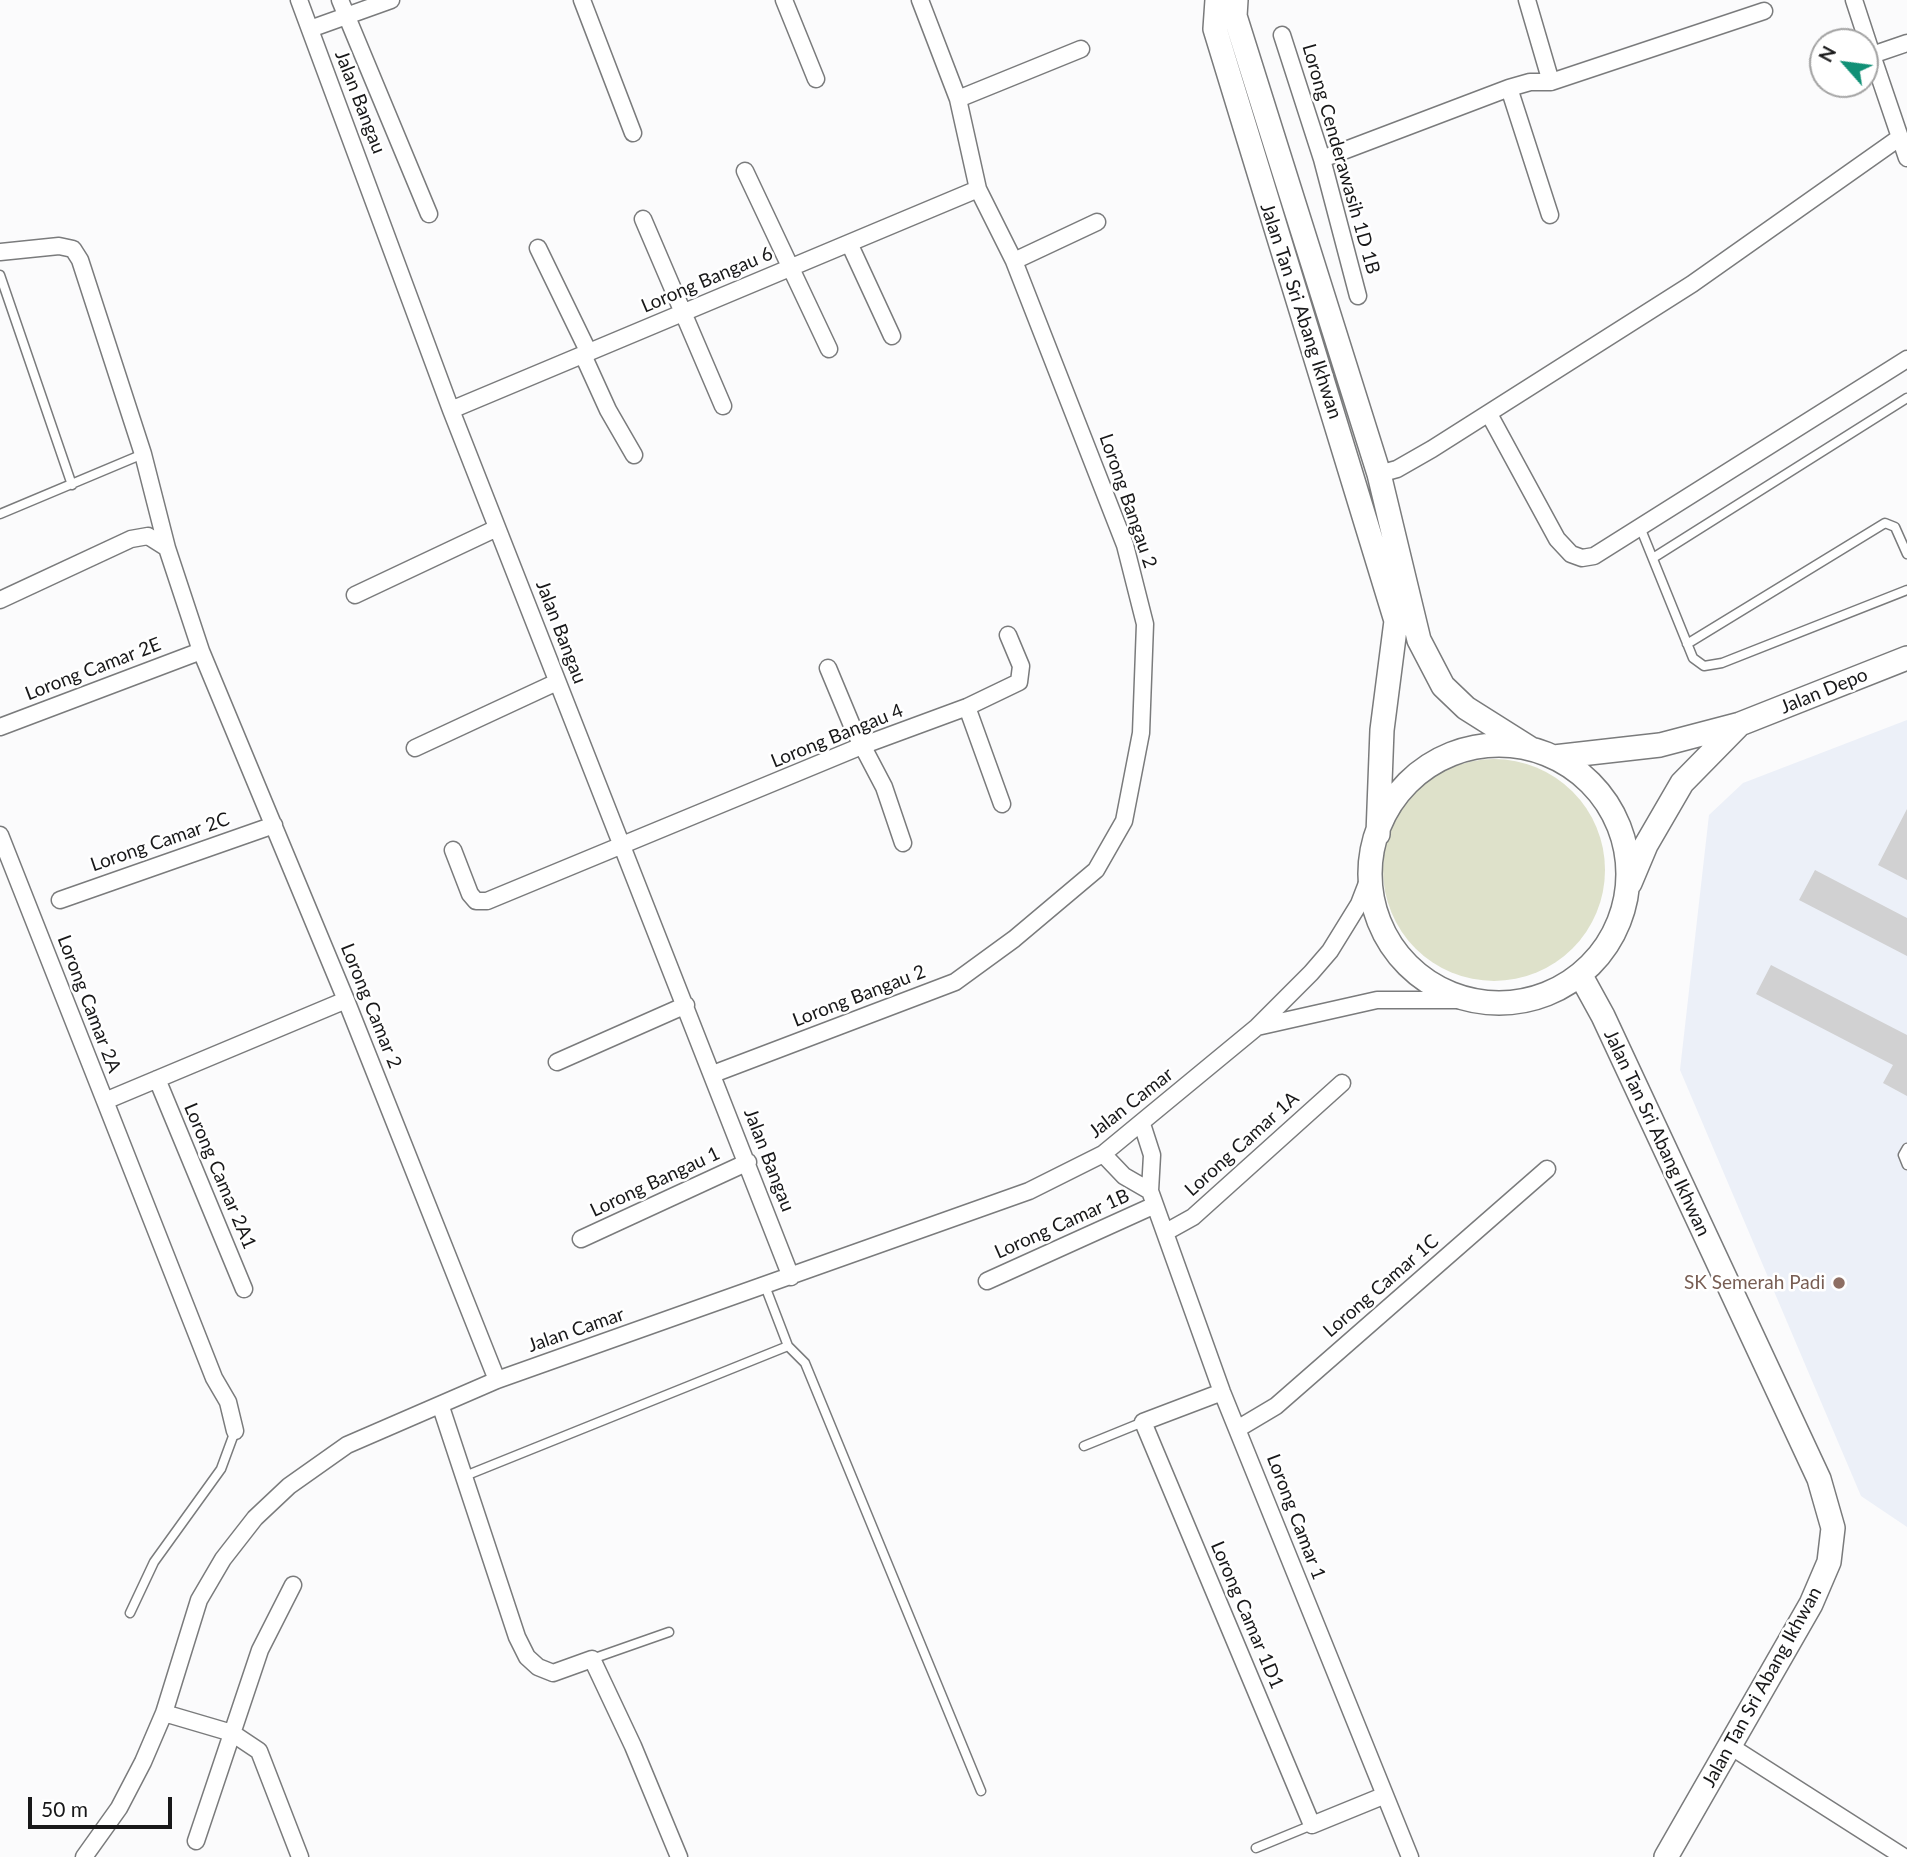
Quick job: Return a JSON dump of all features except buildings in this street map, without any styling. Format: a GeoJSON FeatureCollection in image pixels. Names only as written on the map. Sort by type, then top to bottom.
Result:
{"type":"FeatureCollection","features":[{"type":"Feature","properties":{"kind":"street","name":"Jalan Bangau"},"geometry":{"type":"LineString","coordinates":[[299,0],[451,410],[791,1277]]}},
{"type":"Feature","properties":{"kind":"street"},"geometry":{"type":"LineString","coordinates":[[340,0],[429,214]]}},
{"type":"Feature","properties":{"kind":"street"},"geometry":{"type":"LineString","coordinates":[[310,29],[347,18],[391,0]]}},
{"type":"Feature","properties":{"kind":"street"},"geometry":{"type":"LineString","coordinates":[[582,0],[633,133]]}},
{"type":"Feature","properties":{"kind":"street"},"geometry":{"type":"LineString","coordinates":[[784,0],[816,79]]}},
{"type":"Feature","properties":{"kind":"street","name":"Lorong Bangau 2"},"geometry":{"type":"LineString","coordinates":[[713,1074],[955,982],[1014,939],[1096,870],[1124,821],[1141,733],[1144,624],[1125,545],[1014,261],[978,189],[958,99],[920,0]]}},
{"type":"Feature","properties":{"kind":"street","name":"Jalan Tan Sri Abang Ikhwan"},"geometry":{"type":"LineString","coordinates":[[1217,0],[1215,29],[1405,619]]}},
{"type":"Feature","properties":{"kind":"street","name":"Jalan Tan Sri Abang Ikhwan"},"geometry":{"type":"LineString","coordinates":[[1236,0],[1235,16],[1378,474],[1405,619]]}},
{"type":"Feature","properties":{"kind":"street"},"geometry":{"type":"LineString","coordinates":[[1527,0],[1551,82]]}},
{"type":"Feature","properties":{"kind":"street"},"geometry":{"type":"LineString","coordinates":[[1854,0],[1863,28]]}},
{"type":"Feature","properties":{"kind":"street"},"geometry":{"type":"LineString","coordinates":[[1322,159],[1509,88],[1530,82],[1551,82],[1764,10]]}},
{"type":"Feature","properties":{"kind":"street","name":"Lorong Cenderawasih 1D 1B"},"geometry":{"type":"LineString","coordinates":[[1282,35],[1322,159],[1358,296]]}},
{"type":"Feature","properties":{"kind":"street"},"geometry":{"type":"LineString","coordinates":[[1879,53],[1907,43]]}},
{"type":"Feature","properties":{"kind":"street"},"geometry":{"type":"LineString","coordinates":[[958,99],[1081,49]]}},
{"type":"Feature","properties":{"kind":"street"},"geometry":{"type":"LineString","coordinates":[[1879,77],[1907,158]]}},
{"type":"Feature","properties":{"kind":"street"},"geometry":{"type":"LineString","coordinates":[[1509,88],[1550,215]]}},
{"type":"Feature","properties":{"kind":"street"},"geometry":{"type":"LineString","coordinates":[[1378,474],[1397,469],[1489,414],[1692,284],[1899,138]]}},
{"type":"Feature","properties":{"kind":"street"},"geometry":{"type":"LineString","coordinates":[[745,171],[829,349]]}},
{"type":"Feature","properties":{"kind":"street","name":"Lorong Bangau 6"},"geometry":{"type":"LineString","coordinates":[[451,410],[978,189]]}},
{"type":"Feature","properties":{"kind":"street"},"geometry":{"type":"LineString","coordinates":[[643,219],[723,406]]}},
{"type":"Feature","properties":{"kind":"street"},"geometry":{"type":"LineString","coordinates":[[1014,261],[1097,222]]}},
{"type":"Feature","properties":{"kind":"street"},"geometry":{"type":"LineString","coordinates":[[849,243],[892,336]]}},
{"type":"Feature","properties":{"kind":"street","name":"Lorong Camar 2"},"geometry":{"type":"LineString","coordinates":[[0,252],[60,246],[73,249],[80,260],[143,454],[167,548],[201,651],[346,1000],[497,1380]]}},
{"type":"Feature","properties":{"kind":"street"},"geometry":{"type":"LineString","coordinates":[[538,248],[608,410],[634,456]]}},
{"type":"Feature","properties":{"kind":"street"},"geometry":{"type":"LineString","coordinates":[[1489,414],[1557,539],[1571,554],[1582,558],[1594,556],[1907,359]]}},
{"type":"Feature","properties":{"kind":"street"},"geometry":{"type":"LineString","coordinates":[[355,595],[498,528]]}},
{"type":"Feature","properties":{"kind":"street"},"geometry":{"type":"LineString","coordinates":[[0,600],[131,539],[148,536],[167,548]]}},
{"type":"Feature","properties":{"kind":"street"},"geometry":{"type":"LineString","coordinates":[[1405,619],[1443,686],[1466,708],[1531,749],[1553,757],[1585,777],[1611,810],[1624,843],[1629,886]]}},
{"type":"Feature","properties":{"kind":"street"},"geometry":{"type":"LineString","coordinates":[[1405,619],[1382,730],[1378,834],[1371,873],[1376,913],[1388,939],[1404,961],[1434,986],[1471,1000],[1508,1003],[1530,999],[1581,976],[1611,938],[1646,845],[1682,783],[1740,724]]}},
{"type":"Feature","properties":{"kind":"street","name":"Lorong Bangau 4"},"geometry":{"type":"LineString","coordinates":[[453,850],[470,894],[476,901],[488,901],[864,745],[968,707],[1019,682],[1021,666],[1008,635]]}},
{"type":"Feature","properties":{"kind":"street","name":"Lorong Camar 2E"},"geometry":{"type":"LineString","coordinates":[[0,727],[201,651]]}},
{"type":"Feature","properties":{"kind":"street","name":"Jalan Depo"},"geometry":{"type":"LineString","coordinates":[[1553,757],[1596,755],[1660,745],[1740,724],[1907,658]]}},
{"type":"Feature","properties":{"kind":"street"},"geometry":{"type":"LineString","coordinates":[[828,668],[852,728],[864,745],[884,787],[903,843]]}},
{"type":"Feature","properties":{"kind":"street"},"geometry":{"type":"LineString","coordinates":[[415,748],[557,682]]}},
{"type":"Feature","properties":{"kind":"street"},"geometry":{"type":"LineString","coordinates":[[968,707],[1003,804]]}},
{"type":"Feature","properties":{"kind":"street"},"geometry":{"type":"LineString","coordinates":[[1378,834],[1395,799],[1429,766],[1469,749],[1489,746],[1531,749]]}},
{"type":"Feature","properties":{"kind":"street","name":"Lorong Camar 2C"},"geometry":{"type":"LineString","coordinates":[[60,900],[274,825]]}},
{"type":"Feature","properties":{"kind":"street","name":"Lorong Camar 2A"},"geometry":{"type":"LineString","coordinates":[[0,835],[105,1101],[346,1000]]}},
{"type":"Feature","properties":{"kind":"street","name":"Jalan Camar"},"geometry":{"type":"LineString","coordinates":[[84,1857],[119,1808],[164,1713],[199,1600],[223,1559],[255,1518],[289,1486],[347,1445],[497,1380],[1029,1191],[1102,1154],[1142,1124],[1257,1027],[1330,951],[1359,904],[1371,873]]}},
{"type":"Feature","properties":{"kind":"street","name":"Jalan Tan Sri Abang Ikhwan"},"geometry":{"type":"LineString","coordinates":[[1581,976],[1603,1016],[1819,1479],[1833,1528],[1829,1562],[1811,1604],[1666,1857]]}},
{"type":"Feature","properties":{"kind":"street","name":"Jalan Camar"},"geometry":{"type":"LineString","coordinates":[[1257,1027],[1377,1000],[1471,1000]]}},
{"type":"Feature","properties":{"kind":"street"},"geometry":{"type":"LineString","coordinates":[[557,1062],[686,1005]]}},
{"type":"Feature","properties":{"kind":"street","name":"Lorong Camar 2A1"},"geometry":{"type":"LineString","coordinates":[[157,1079],[244,1289]]}},
{"type":"Feature","properties":{"kind":"street","name":"Lorong Camar 1A"},"geometry":{"type":"LineString","coordinates":[[1167,1232],[1193,1217],[1342,1083]]}},
{"type":"Feature","properties":{"kind":"street"},"geometry":{"type":"LineString","coordinates":[[105,1101],[214,1378],[228,1402],[235,1431]]}},
{"type":"Feature","properties":{"kind":"street","name":"Lorong Camar 1"},"geometry":{"type":"LineString","coordinates":[[1142,1124],[1152,1155],[1152,1198],[1167,1232],[1222,1392],[1383,1796],[1410,1857]]}},
{"type":"Feature","properties":{"kind":"street"},"geometry":{"type":"LineString","coordinates":[[1102,1154],[1152,1198]]}},
{"type":"Feature","properties":{"kind":"street","name":"Lorong Bangau 1"},"geometry":{"type":"LineString","coordinates":[[581,1239],[748,1162]]}},
{"type":"Feature","properties":{"kind":"street","name":"Lorong Camar 1C"},"geometry":{"type":"LineString","coordinates":[[1239,1429],[1276,1406],[1546,1169]]}},
{"type":"Feature","properties":{"kind":"street","name":"Lorong Camar 1B"},"geometry":{"type":"LineString","coordinates":[[987,1281],[1152,1198]]}},
{"type":"Feature","properties":{"kind":"street"},"geometry":{"type":"LineString","coordinates":[[1143,1422],[1222,1392]]}},
{"type":"Feature","properties":{"kind":"street"},"geometry":{"type":"LineString","coordinates":[[441,1406],[517,1637],[527,1657],[538,1667],[553,1673],[592,1659],[633,1746],[679,1857]]}},
{"type":"Feature","properties":{"kind":"street","name":"Lorong Camar 1D1"},"geometry":{"type":"LineString","coordinates":[[1143,1422],[1312,1825]]}},
{"type":"Feature","properties":{"kind":"street"},"geometry":{"type":"LineString","coordinates":[[196,1841],[260,1650],[293,1585]]}},
{"type":"Feature","properties":{"kind":"street"},"geometry":{"type":"LineString","coordinates":[[164,1713],[232,1733],[259,1751],[300,1857]]}},
{"type":"Feature","properties":{"kind":"street"},"geometry":{"type":"LineString","coordinates":[[1730,1746],[1904,1857]]}},
{"type":"Feature","properties":{"kind":"street"},"geometry":{"type":"LineString","coordinates":[[1312,1825],[1383,1796]]}},
{"type":"Feature","properties":{"kind":"lane"},"geometry":{"type":"LineString","coordinates":[[0,275],[72,485]]}},
{"type":"Feature","properties":{"kind":"lane"},"geometry":{"type":"LineString","coordinates":[[1653,558],[1907,398]]}},
{"type":"Feature","properties":{"kind":"lane"},"geometry":{"type":"LineString","coordinates":[[0,514],[143,454]]}},
{"type":"Feature","properties":{"kind":"lane"},"geometry":{"type":"LineString","coordinates":[[1687,644],[1885,523],[1895,527],[1907,554]]}},
{"type":"Feature","properties":{"kind":"lane"},"geometry":{"type":"LineString","coordinates":[[1640,527],[1693,658],[1704,666],[1722,663],[1907,590]]}},
{"type":"Feature","properties":{"kind":"lane"},"geometry":{"type":"LineString","coordinates":[[1907,1148],[1903,1155],[1907,1165]]}},
{"type":"Feature","properties":{"kind":"lane"},"geometry":{"type":"LineString","coordinates":[[765,1286],[788,1346],[805,1363],[981,1791]]}},
{"type":"Feature","properties":{"kind":"lane"},"geometry":{"type":"LineString","coordinates":[[465,1476],[788,1346]]}},
{"type":"Feature","properties":{"kind":"lane"},"geometry":{"type":"LineString","coordinates":[[1084,1446],[1143,1422]]}},
{"type":"Feature","properties":{"kind":"lane"},"geometry":{"type":"LineString","coordinates":[[130,1613],[154,1562],[220,1469],[235,1431]]}},
{"type":"Feature","properties":{"kind":"lane"},"geometry":{"type":"LineString","coordinates":[[592,1659],[669,1632]]}},
{"type":"Feature","properties":{"kind":"lane"},"geometry":{"type":"LineString","coordinates":[[1256,1848],[1312,1825]]}},
{"type":"Feature","properties":{"kind":"shaded area","name":"SK Semerah Padi"},"geometry":{"type":"Polygon","coordinates":[[[1907,720],[1907,1527],[1861,1496],[1680,1070],[1709,815],[1743,783],[1907,720]]]}},
{"type":"Feature","properties":{"kind":"green space"},"geometry":{"type":"Polygon","coordinates":[[[1494,759],[1516,761],[1546,772],[1564,784],[1580,800],[1592,818],[1600,838],[1605,870],[1603,892],[1592,922],[1580,940],[1564,956],[1546,968],[1526,976],[1494,981],[1472,979],[1442,968],[1424,956],[1408,940],[1396,922],[1388,902],[1383,870],[1385,848],[1396,818],[1408,800],[1424,784],[1442,772],[1462,764],[1494,759]]]}},
{"type":"Feature","properties":{"kind":"place","name":"SK Semerah Padi"},"geometry":{"type":"Point","coordinates":[1839,1283]}}]}
